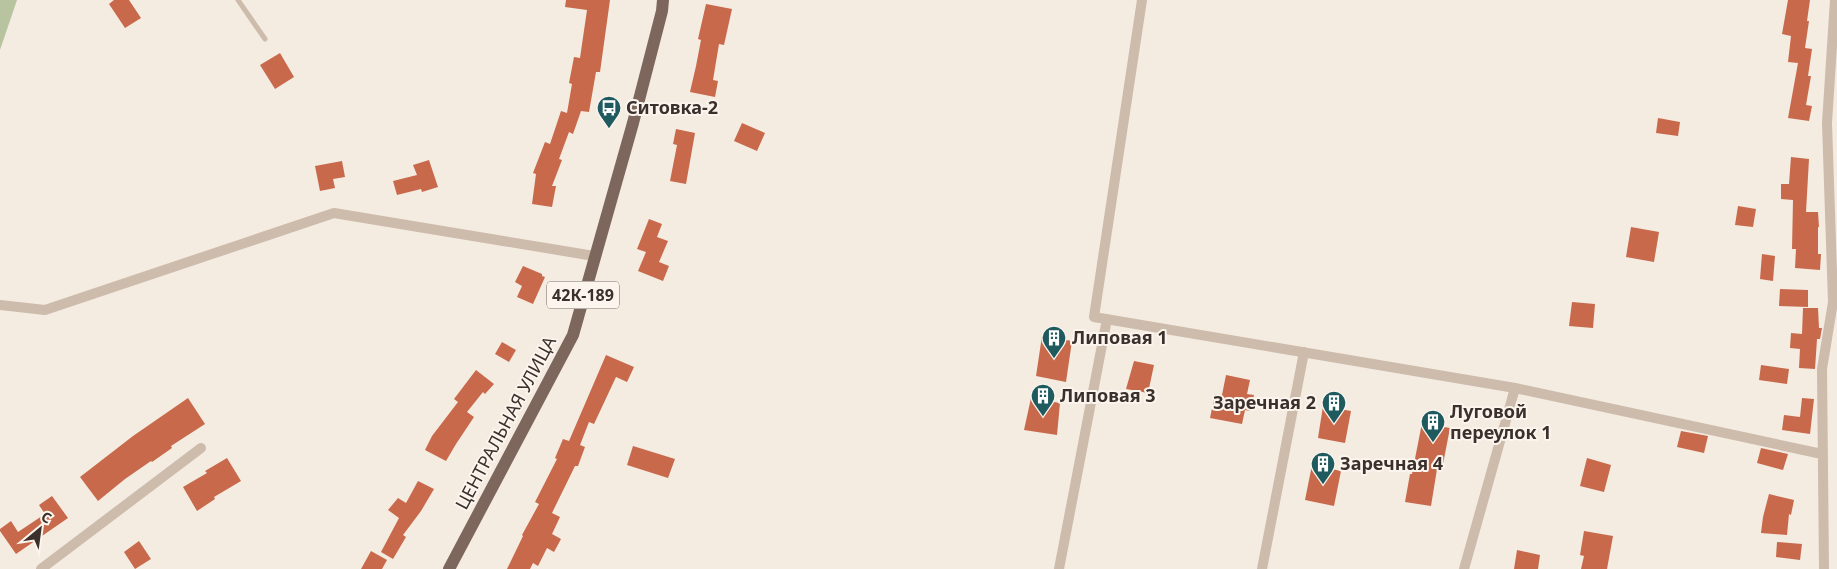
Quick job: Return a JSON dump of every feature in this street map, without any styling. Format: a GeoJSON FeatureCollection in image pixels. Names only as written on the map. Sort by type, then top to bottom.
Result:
{"type":"FeatureCollection","features":[{"type":"Feature","properties":{"kind":"main road","name":"ЦЕНТРАЛЬНАЯ УЛИЦА"},"geometry":{"type":"LineString","coordinates":[[449,569],[572,335],[633,123],[662,11],[663,0]]}},
{"type":"Feature","properties":{"kind":"street"},"geometry":{"type":"LineString","coordinates":[[1142,0],[1094,317],[1514,388],[1822,454]]}},
{"type":"Feature","properties":{"kind":"street"},"geometry":{"type":"LineString","coordinates":[[1824,569],[1822,370],[1833,302],[1827,123],[1836,0]]}},
{"type":"Feature","properties":{"kind":"street"},"geometry":{"type":"LineString","coordinates":[[0,306],[45,310],[334,213],[594,256]]}},
{"type":"Feature","properties":{"kind":"street"},"geometry":{"type":"LineString","coordinates":[[1059,569],[1107,319]]}},
{"type":"Feature","properties":{"kind":"street"},"geometry":{"type":"LineString","coordinates":[[1262,569],[1304,352]]}},
{"type":"Feature","properties":{"kind":"street"},"geometry":{"type":"LineString","coordinates":[[1464,569],[1514,388]]}},
{"type":"Feature","properties":{"kind":"street"},"geometry":{"type":"LineString","coordinates":[[41,569],[202,448]]}},
{"type":"Feature","properties":{"kind":"lane"},"geometry":{"type":"LineString","coordinates":[[238,0],[265,39]]}},
{"type":"Feature","properties":{"kind":"green space"},"geometry":{"type":"Polygon","coordinates":[[[0,0],[17,0],[0,50],[0,0]]]}},
{"type":"Feature","properties":{"kind":"building"},"geometry":{"type":"Polygon","coordinates":[[[114,0],[129,0],[141,18],[125,28],[109,4],[114,0]]]}},
{"type":"Feature","properties":{"kind":"building"},"geometry":{"type":"Polygon","coordinates":[[[566,0],[610,0],[600,72],[596,72],[589,112],[581,111],[573,134],[569,132],[559,159],[562,160],[552,186],[556,186],[552,207],[532,204],[536,174],[533,173],[545,142],[550,144],[561,111],[567,113],[572,84],[569,83],[574,57],[580,58],[587,10],[565,7],[566,0]]]}},
{"type":"Feature","properties":{"kind":"building"},"geometry":{"type":"Polygon","coordinates":[[[1788,0],[1810,0],[1805,48],[1812,49],[1808,76],[1811,76],[1806,105],[1812,106],[1809,121],[1788,118],[1798,63],[1788,62],[1791,36],[1782,34],[1788,0]]]}},
{"type":"Feature","properties":{"kind":"building"},"geometry":{"type":"Polygon","coordinates":[[[706,4],[732,9],[724,45],[719,44],[713,80],[718,81],[715,97],[690,92],[701,40],[698,39],[706,4]]]}},
{"type":"Feature","properties":{"kind":"building"},"geometry":{"type":"Polygon","coordinates":[[[280,53],[294,77],[275,89],[260,65],[280,53]]]}},
{"type":"Feature","properties":{"kind":"building"},"geometry":{"type":"Polygon","coordinates":[[[1658,118],[1680,122],[1678,136],[1656,133],[1658,118]]]}},
{"type":"Feature","properties":{"kind":"building"},"geometry":{"type":"Polygon","coordinates":[[[742,123],[765,133],[757,151],[734,141],[742,123]]]}},
{"type":"Feature","properties":{"kind":"building"},"geometry":{"type":"Polygon","coordinates":[[[676,129],[695,133],[686,184],[670,181],[677,145],[673,144],[676,129]]]}},
{"type":"Feature","properties":{"kind":"building"},"geometry":{"type":"Polygon","coordinates":[[[1791,157],[1809,159],[1806,212],[1818,212],[1818,254],[1821,254],[1820,270],[1795,268],[1796,249],[1792,249],[1793,200],[1781,199],[1781,184],[1789,184],[1791,157]]]}},
{"type":"Feature","properties":{"kind":"building"},"geometry":{"type":"Polygon","coordinates":[[[429,160],[438,187],[422,192],[421,189],[397,195],[393,181],[417,175],[413,165],[429,160]]]}},
{"type":"Feature","properties":{"kind":"building"},"geometry":{"type":"Polygon","coordinates":[[[342,161],[345,177],[333,179],[335,188],[320,191],[315,166],[342,161]]]}},
{"type":"Feature","properties":{"kind":"building"},"geometry":{"type":"Polygon","coordinates":[[[1738,206],[1756,209],[1753,227],[1735,225],[1738,206]]]}},
{"type":"Feature","properties":{"kind":"building"},"geometry":{"type":"Polygon","coordinates":[[[649,219],[662,224],[657,237],[668,241],[659,262],[669,266],[663,281],[638,271],[646,252],[637,249],[649,219]]]}},
{"type":"Feature","properties":{"kind":"building"},"geometry":{"type":"Polygon","coordinates":[[[1631,227],[1659,232],[1654,262],[1626,257],[1631,227]]]}},
{"type":"Feature","properties":{"kind":"building"},"geometry":{"type":"Polygon","coordinates":[[[1762,254],[1775,256],[1773,281],[1760,279],[1762,254]]]}},
{"type":"Feature","properties":{"kind":"building"},"geometry":{"type":"Polygon","coordinates":[[[523,266],[545,277],[533,304],[517,297],[522,286],[515,282],[523,266]]]}},
{"type":"Feature","properties":{"kind":"building"},"geometry":{"type":"Polygon","coordinates":[[[1780,289],[1808,290],[1808,307],[1779,306],[1780,289]]]}},
{"type":"Feature","properties":{"kind":"building"},"geometry":{"type":"Polygon","coordinates":[[[1572,302],[1595,304],[1593,328],[1569,326],[1572,302]]]}},
{"type":"Feature","properties":{"kind":"building"},"geometry":{"type":"Polygon","coordinates":[[[1803,308],[1818,308],[1819,328],[1822,328],[1820,339],[1817,339],[1815,369],[1799,368],[1800,349],[1790,348],[1791,333],[1802,334],[1803,308]]]}},
{"type":"Feature","properties":{"kind":"building","name":"Липовая 1"},"geometry":{"type":"Polygon","coordinates":[[[1042,336],[1072,341],[1066,382],[1036,376],[1042,336]]]}},
{"type":"Feature","properties":{"kind":"building"},"geometry":{"type":"Polygon","coordinates":[[[502,342],[516,350],[509,362],[495,354],[502,342]]]}},
{"type":"Feature","properties":{"kind":"building"},"geometry":{"type":"Polygon","coordinates":[[[606,355],[634,367],[627,382],[616,377],[594,424],[589,422],[580,445],[585,447],[578,466],[575,466],[552,513],[560,517],[552,534],[561,539],[554,552],[547,548],[538,566],[533,563],[530,569],[507,569],[522,535],[539,504],[535,502],[557,459],[555,458],[563,439],[569,441],[606,355]]]}},
{"type":"Feature","properties":{"kind":"building"},"geometry":{"type":"Polygon","coordinates":[[[1134,361],[1154,365],[1148,393],[1126,389],[1134,361]]]}},
{"type":"Feature","properties":{"kind":"building"},"geometry":{"type":"Polygon","coordinates":[[[1761,365],[1789,369],[1787,384],[1759,380],[1761,365]]]}},
{"type":"Feature","properties":{"kind":"building"},"geometry":{"type":"Polygon","coordinates":[[[476,370],[494,384],[485,394],[483,392],[467,412],[474,417],[446,461],[425,450],[432,436],[458,402],[454,399],[476,370]]]}},
{"type":"Feature","properties":{"kind":"building"},"geometry":{"type":"Polygon","coordinates":[[[1226,375],[1250,380],[1247,394],[1254,395],[1250,411],[1245,410],[1242,424],[1210,418],[1215,394],[1222,395],[1226,375]]]}},
{"type":"Feature","properties":{"kind":"building"},"geometry":{"type":"Polygon","coordinates":[[[188,398],[205,424],[125,479],[98,501],[80,477],[133,436],[188,398]]]}},
{"type":"Feature","properties":{"kind":"building","name":"Липовая 3"},"geometry":{"type":"Polygon","coordinates":[[[1031,398],[1060,403],[1057,435],[1024,430],[1031,398]]]}},
{"type":"Feature","properties":{"kind":"building"},"geometry":{"type":"Polygon","coordinates":[[[1802,398],[1814,399],[1810,434],[1782,430],[1784,415],[1800,417],[1802,398]]]}},
{"type":"Feature","properties":{"kind":"building","name":"Заречная 2"},"geometry":{"type":"Polygon","coordinates":[[[1323,406],[1351,411],[1345,443],[1318,438],[1323,406]]]}},
{"type":"Feature","properties":{"kind":"building"},"geometry":{"type":"Polygon","coordinates":[[[1422,423],[1450,428],[1443,464],[1438,463],[1431,506],[1405,502],[1422,423]]]}},
{"type":"Feature","properties":{"kind":"building"},"geometry":{"type":"Polygon","coordinates":[[[1681,431],[1708,436],[1704,453],[1677,447],[1681,431]]]}},
{"type":"Feature","properties":{"kind":"building"},"geometry":{"type":"Polygon","coordinates":[[[633,446],[675,459],[668,478],[627,465],[633,446]]]}},
{"type":"Feature","properties":{"kind":"building"},"geometry":{"type":"Polygon","coordinates":[[[1761,448],[1788,454],[1783,470],[1757,463],[1761,448]]]}},
{"type":"Feature","properties":{"kind":"building"},"geometry":{"type":"Polygon","coordinates":[[[227,458],[241,481],[214,497],[215,499],[197,511],[183,487],[207,473],[205,471],[227,458]]]}},
{"type":"Feature","properties":{"kind":"building"},"geometry":{"type":"Polygon","coordinates":[[[1587,458],[1611,465],[1604,492],[1580,486],[1587,458]]]}},
{"type":"Feature","properties":{"kind":"building","name":"Заречная 4"},"geometry":{"type":"Polygon","coordinates":[[[1312,465],[1341,471],[1334,506],[1305,500],[1312,465]]]}},
{"type":"Feature","properties":{"kind":"building"},"geometry":{"type":"Polygon","coordinates":[[[418,481],[434,489],[421,511],[403,535],[406,537],[393,559],[381,552],[399,518],[388,510],[398,498],[406,503],[418,481]]]}},
{"type":"Feature","properties":{"kind":"building"},"geometry":{"type":"Polygon","coordinates":[[[1769,494],[1794,500],[1791,515],[1789,514],[1787,535],[1761,533],[1769,494]]]}},
{"type":"Feature","properties":{"kind":"building"},"geometry":{"type":"Polygon","coordinates":[[[52,496],[68,518],[16,554],[0,529],[11,521],[18,532],[45,514],[39,505],[52,496]]]}},
{"type":"Feature","properties":{"kind":"building"},"geometry":{"type":"Polygon","coordinates":[[[1584,531],[1613,536],[1607,569],[1581,569],[1584,556],[1580,555],[1584,531]]]}},
{"type":"Feature","properties":{"kind":"building"},"geometry":{"type":"Polygon","coordinates":[[[139,541],[151,559],[135,569],[124,552],[139,541]]]}},
{"type":"Feature","properties":{"kind":"building"},"geometry":{"type":"Polygon","coordinates":[[[1777,542],[1802,544],[1800,560],[1776,557],[1777,542]]]}},
{"type":"Feature","properties":{"kind":"building"},"geometry":{"type":"Polygon","coordinates":[[[1517,550],[1540,555],[1538,569],[1514,569],[1517,550]]]}},
{"type":"Feature","properties":{"kind":"building"},"geometry":{"type":"Polygon","coordinates":[[[371,551],[387,560],[382,569],[361,569],[371,551]]]}},
{"type":"Feature","properties":{"kind":"place","name":"Ситовка-2"},"geometry":{"type":"Point","coordinates":[609,129]}},
{"type":"Feature","properties":{"kind":"place","name":"Липовая 1"},"geometry":{"type":"Point","coordinates":[1054,359]}},
{"type":"Feature","properties":{"kind":"place","name":"Липовая 3"},"geometry":{"type":"Point","coordinates":[1043,417]}},
{"type":"Feature","properties":{"kind":"place","name":"Заречная 2"},"geometry":{"type":"Point","coordinates":[1334,424]}},
{"type":"Feature","properties":{"kind":"place","name":"Луговой переулок 1"},"geometry":{"type":"Point","coordinates":[1433,443]}},
{"type":"Feature","properties":{"kind":"place","name":"Заречная 4"},"geometry":{"type":"Point","coordinates":[1323,485]}}]}
